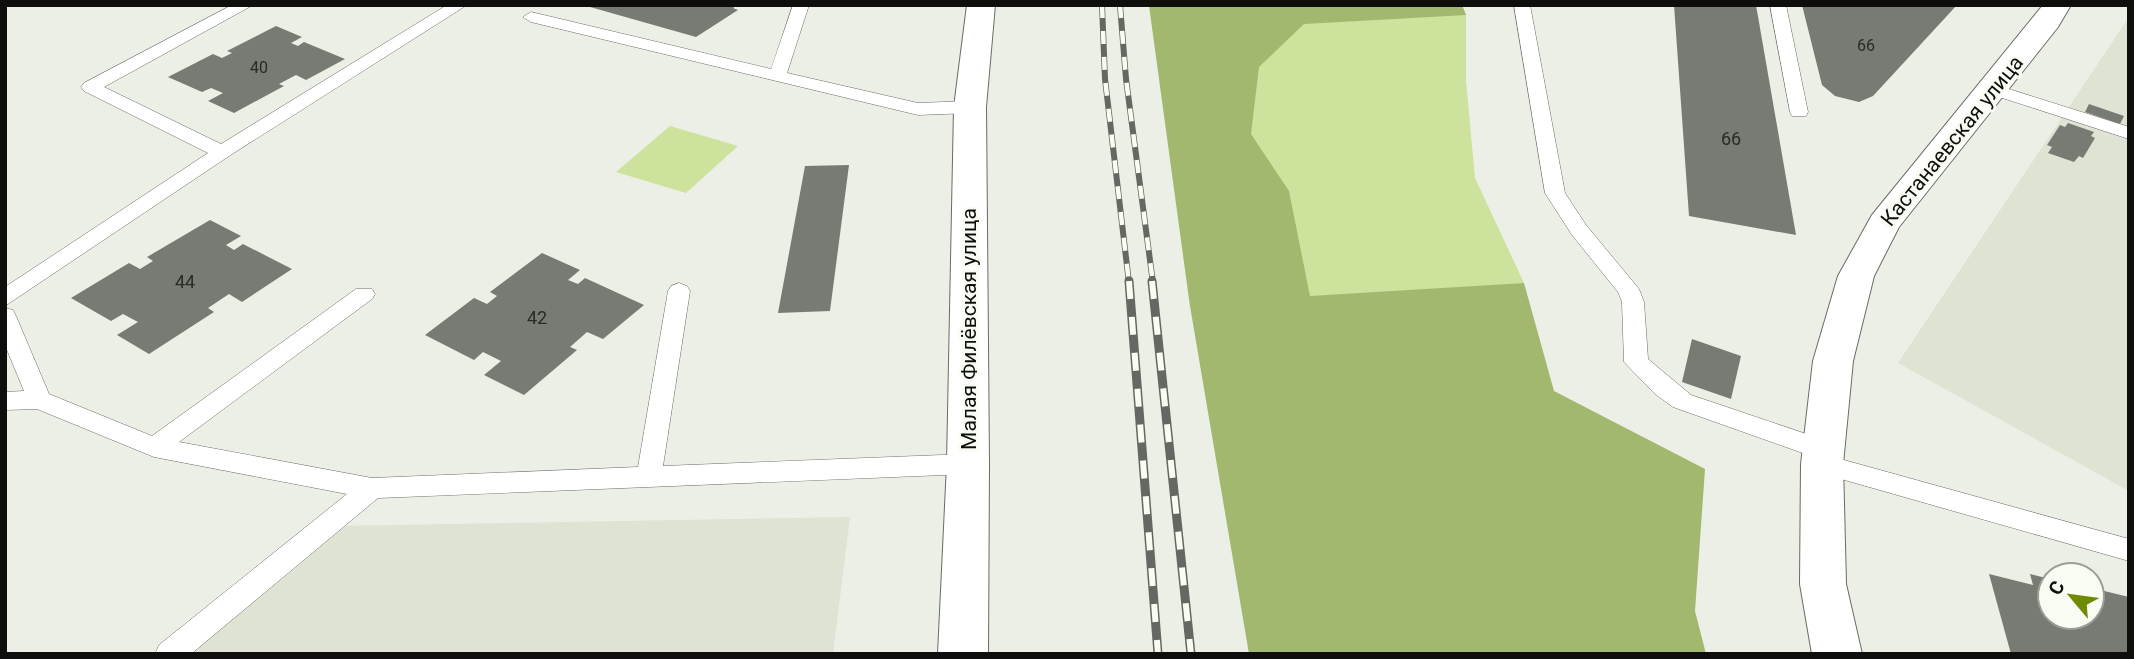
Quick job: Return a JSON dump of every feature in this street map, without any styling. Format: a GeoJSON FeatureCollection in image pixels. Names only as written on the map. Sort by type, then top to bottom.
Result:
{"type":"FeatureCollection","features":[{"type":"Feature","properties":{"kind":"street","name":"Малая Филёвская улица"},"geometry":{"type":"LineString","coordinates":[[963,654],[968,464],[970,107],[981,5]]}},
{"type":"Feature","properties":{"kind":"street","name":"Кастанаевская улица"},"geometry":{"type":"LineString","coordinates":[[1838,654],[1823,584],[1823,457],[1833,361],[1856,276],[1884,223],[2048,21],[2057,5]]}},
{"type":"Feature","properties":{"kind":"lane"},"geometry":{"type":"LineString","coordinates":[[222,152],[90,87],[245,5]]}},
{"type":"Feature","properties":{"kind":"lane"},"geometry":{"type":"LineString","coordinates":[[5,298],[222,152],[458,5]]}},
{"type":"Feature","properties":{"kind":"lane"},"geometry":{"type":"LineString","coordinates":[[778,74],[801,5]]}},
{"type":"Feature","properties":{"kind":"lane"},"geometry":{"type":"LineString","coordinates":[[1522,5],[1524,31],[1555,193],[1579,230],[1628,289],[1633,302],[1636,362],[1662,388],[1682,401],[1823,457],[2129,550]]}},
{"type":"Feature","properties":{"kind":"lane"},"geometry":{"type":"LineString","coordinates":[[1778,5],[1799,112]]}},
{"type":"Feature","properties":{"kind":"lane"},"geometry":{"type":"LineString","coordinates":[[531,17],[918,109],[970,107]]}},
{"type":"Feature","properties":{"kind":"lane"},"geometry":{"type":"LineString","coordinates":[[1993,89],[2129,133]]}},
{"type":"Feature","properties":{"kind":"lane"},"geometry":{"type":"LineString","coordinates":[[649,477],[679,290]]}},
{"type":"Feature","properties":{"kind":"lane"},"geometry":{"type":"LineString","coordinates":[[154,447],[364,294]]}},
{"type":"Feature","properties":{"kind":"lane"},"geometry":{"type":"LineString","coordinates":[[5,316],[39,400]]}},
{"type":"Feature","properties":{"kind":"lane"},"geometry":{"type":"LineString","coordinates":[[5,401],[39,400],[154,447],[372,488],[968,464]]}},
{"type":"Feature","properties":{"kind":"lane"},"geometry":{"type":"LineString","coordinates":[[169,654],[372,488]]}},
{"type":"Feature","properties":{"kind":"shaded area"},"geometry":{"type":"Polygon","coordinates":[[[2129,17],[2129,491],[1898,363],[2129,17]]]}},
{"type":"Feature","properties":{"kind":"shaded area"},"geometry":{"type":"Polygon","coordinates":[[[850,517],[833,654],[183,654],[337,526],[850,517]]]}},
{"type":"Feature","properties":{"kind":"green space"},"geometry":{"type":"Polygon","coordinates":[[[1149,5],[1462,5],[1466,15],[1466,81],[1475,178],[1524,283],[1190,306],[1149,5]]]}},
{"type":"Feature","properties":{"kind":"green space"},"geometry":{"type":"Polygon","coordinates":[[[1149,5],[1462,5],[1466,15],[1304,24],[1259,67],[1251,134],[1289,191],[1310,296],[1524,283],[1554,391],[1705,469],[1695,611],[1706,654],[1249,654],[1190,306],[1149,5]]]}},
{"type":"Feature","properties":{"kind":"green space"},"geometry":{"type":"Polygon","coordinates":[[[670,126],[738,146],[686,193],[616,172],[670,126]]]}},
{"type":"Feature","properties":{"kind":"building"},"geometry":{"type":"Polygon","coordinates":[[[583,5],[737,5],[733,8],[738,10],[696,37],[583,5]]]}},
{"type":"Feature","properties":{"kind":"building"},"geometry":{"type":"Polygon","coordinates":[[[1674,5],[1756,5],[1796,235],[1689,216],[1674,5]]]}},
{"type":"Feature","properties":{"kind":"building"},"geometry":{"type":"Polygon","coordinates":[[[1802,5],[1957,5],[1873,96],[1859,102],[1835,96],[1822,85],[1802,5]]]}},
{"type":"Feature","properties":{"kind":"building"},"geometry":{"type":"Polygon","coordinates":[[[276,26],[302,37],[291,43],[298,46],[304,42],[345,59],[306,80],[296,75],[279,84],[284,86],[234,113],[208,101],[223,93],[211,88],[202,92],[168,77],[213,54],[222,58],[232,53],[227,51],[276,26]]]}},
{"type":"Feature","properties":{"kind":"building"},"geometry":{"type":"Polygon","coordinates":[[[2089,104],[2124,116],[2120,124],[2085,112],[2089,104]]]}},
{"type":"Feature","properties":{"kind":"building"},"geometry":{"type":"Polygon","coordinates":[[[2068,123],[2094,132],[2091,136],[2095,138],[2083,158],[2079,156],[2074,162],[2048,153],[2052,147],[2047,145],[2060,125],[2065,127],[2068,123]]]}},
{"type":"Feature","properties":{"kind":"building"},"geometry":{"type":"Polygon","coordinates":[[[849,165],[830,311],[778,313],[805,166],[849,165]]]}},
{"type":"Feature","properties":{"kind":"building"},"geometry":{"type":"Polygon","coordinates":[[[210,220],[241,236],[226,245],[234,250],[243,244],[292,269],[242,302],[229,294],[208,308],[214,312],[149,354],[117,335],[138,322],[123,314],[111,321],[71,298],[129,263],[140,269],[153,261],[147,257],[210,220]]]}},
{"type":"Feature","properties":{"kind":"building"},"geometry":{"type":"Polygon","coordinates":[[[542,253],[580,270],[568,280],[578,284],[585,278],[644,305],[603,339],[587,332],[570,347],[577,350],[524,395],[484,375],[501,361],[483,352],[474,360],[425,335],[474,298],[487,304],[497,296],[490,292],[542,253]]]}},
{"type":"Feature","properties":{"kind":"building"},"geometry":{"type":"Polygon","coordinates":[[[1692,339],[1741,356],[1731,399],[1682,382],[1692,339]]]}},
{"type":"Feature","properties":{"kind":"building"},"geometry":{"type":"Polygon","coordinates":[[[1989,574],[2033,585],[2030,574],[2036,576],[2036,631],[2106,631],[2106,591],[2129,597],[2129,654],[2011,654],[1989,574]]]}},
{"type":"Feature","properties":{"kind":"railway"},"geometry":{"type":"LineString","coordinates":[[1102,5],[1105,79],[1129,283]]}},
{"type":"Feature","properties":{"kind":"railway"},"geometry":{"type":"LineString","coordinates":[[1120,5],[1126,79],[1153,283]]}},
{"type":"Feature","properties":{"kind":"railway"},"geometry":{"type":"LineString","coordinates":[[1129,281],[1158,654]]}},
{"type":"Feature","properties":{"kind":"railway"},"geometry":{"type":"LineString","coordinates":[[1152,281],[1191,654]]}}]}
